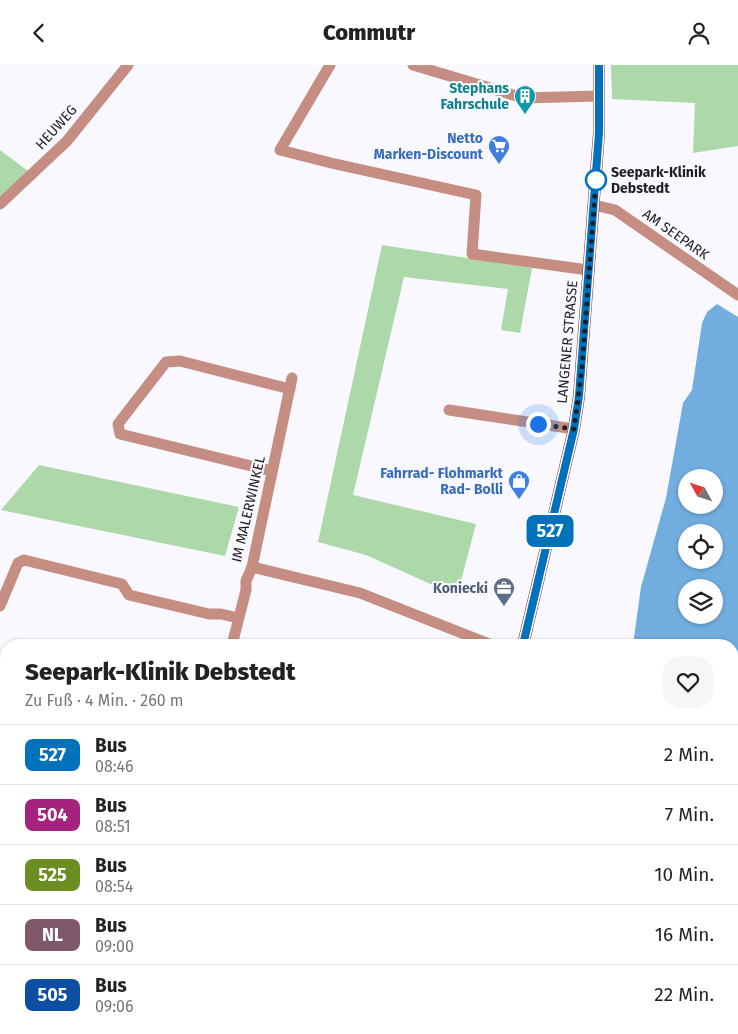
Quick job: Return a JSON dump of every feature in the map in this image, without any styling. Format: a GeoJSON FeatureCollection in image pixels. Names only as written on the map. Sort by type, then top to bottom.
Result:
{"type":"FeatureCollection","features":[{"type":"Feature","properties":{"kind":"main road","name":"LANGENER STRASSE"},"geometry":{"type":"LineString","coordinates":[[524,639],[574,429],[582,368],[599,133],[599,65]]}},
{"type":"Feature","properties":{"kind":"street","name":"HEUWEG"},"geometry":{"type":"LineString","coordinates":[[0,204],[67,141],[128,65]]}},
{"type":"Feature","properties":{"kind":"street"},"geometry":{"type":"LineString","coordinates":[[330,65],[280,151],[476,195],[472,254],[588,270]]}},
{"type":"Feature","properties":{"kind":"street"},"geometry":{"type":"LineString","coordinates":[[413,65],[523,98],[599,96]]}},
{"type":"Feature","properties":{"kind":"street","name":"AM SEEPARK"},"geometry":{"type":"LineString","coordinates":[[594,205],[615,210],[738,295]]}},
{"type":"Feature","properties":{"kind":"street","name":"IM MALERWINKEL"},"geometry":{"type":"LineString","coordinates":[[233,639],[246,590],[246,581],[252,567],[291,384],[180,361],[166,362],[118,424],[120,434],[272,471]]}},
{"type":"Feature","properties":{"kind":"street"},"geometry":{"type":"LineString","coordinates":[[449,410],[574,429]]}},
{"type":"Feature","properties":{"kind":"street"},"geometry":{"type":"LineString","coordinates":[[0,606],[18,563],[24,560],[122,584],[129,595],[209,614],[222,614],[238,618]]}},
{"type":"Feature","properties":{"kind":"street"},"geometry":{"type":"LineString","coordinates":[[252,567],[360,593],[477,639]]}},
{"type":"Feature","properties":{"kind":"green space"},"geometry":{"type":"Polygon","coordinates":[[[611,65],[738,65],[738,146],[693,153],[695,103],[612,99],[611,65]]]}},
{"type":"Feature","properties":{"kind":"green space"},"geometry":{"type":"Polygon","coordinates":[[[0,150],[28,171],[0,198],[0,150]]]}},
{"type":"Feature","properties":{"kind":"green space"},"geometry":{"type":"Polygon","coordinates":[[[382,245],[532,268],[520,333],[501,330],[508,289],[404,277],[353,495],[476,524],[457,596],[366,555],[318,542],[382,245]]]}},
{"type":"Feature","properties":{"kind":"green space"},"geometry":{"type":"Polygon","coordinates":[[[39,465],[239,507],[225,556],[1,510],[39,465]]]}},
{"type":"Feature","properties":{"kind":"water"},"geometry":{"type":"Polygon","coordinates":[[[717,304],[738,317],[738,639],[634,639],[641,587],[666,498],[683,403],[692,390],[702,323],[707,312],[717,304]]]}},
{"type":"Feature","properties":{"kind":"bus line","name":"527"},"geometry":{"type":"LineString","coordinates":[[524,639],[574,429],[579,396],[599,133],[599,65]]}},
{"type":"Feature","properties":{"kind":"place","name":"Stephans Fahrschule"},"geometry":{"type":"Point","coordinates":[525,115]}},
{"type":"Feature","properties":{"kind":"place","name":"Netto Marken-Discount"},"geometry":{"type":"Point","coordinates":[499,165]}},
{"type":"Feature","properties":{"kind":"place","name":"Seepark-Klinik Debstedt"},"geometry":{"type":"Point","coordinates":[596,180]}},
{"type":"Feature","properties":{"kind":"place","name":"Fahrrad- Flohmarkt Rad- Bolli"},"geometry":{"type":"Point","coordinates":[519,500]}},
{"type":"Feature","properties":{"kind":"place","name":"Koniecki"},"geometry":{"type":"Point","coordinates":[504,607]}},
{"type":"Feature","properties":{"kind":"route"},"geometry":{"type":"LineString","coordinates":[[538,424],[574,429],[582,368],[596,180]]}}]}
